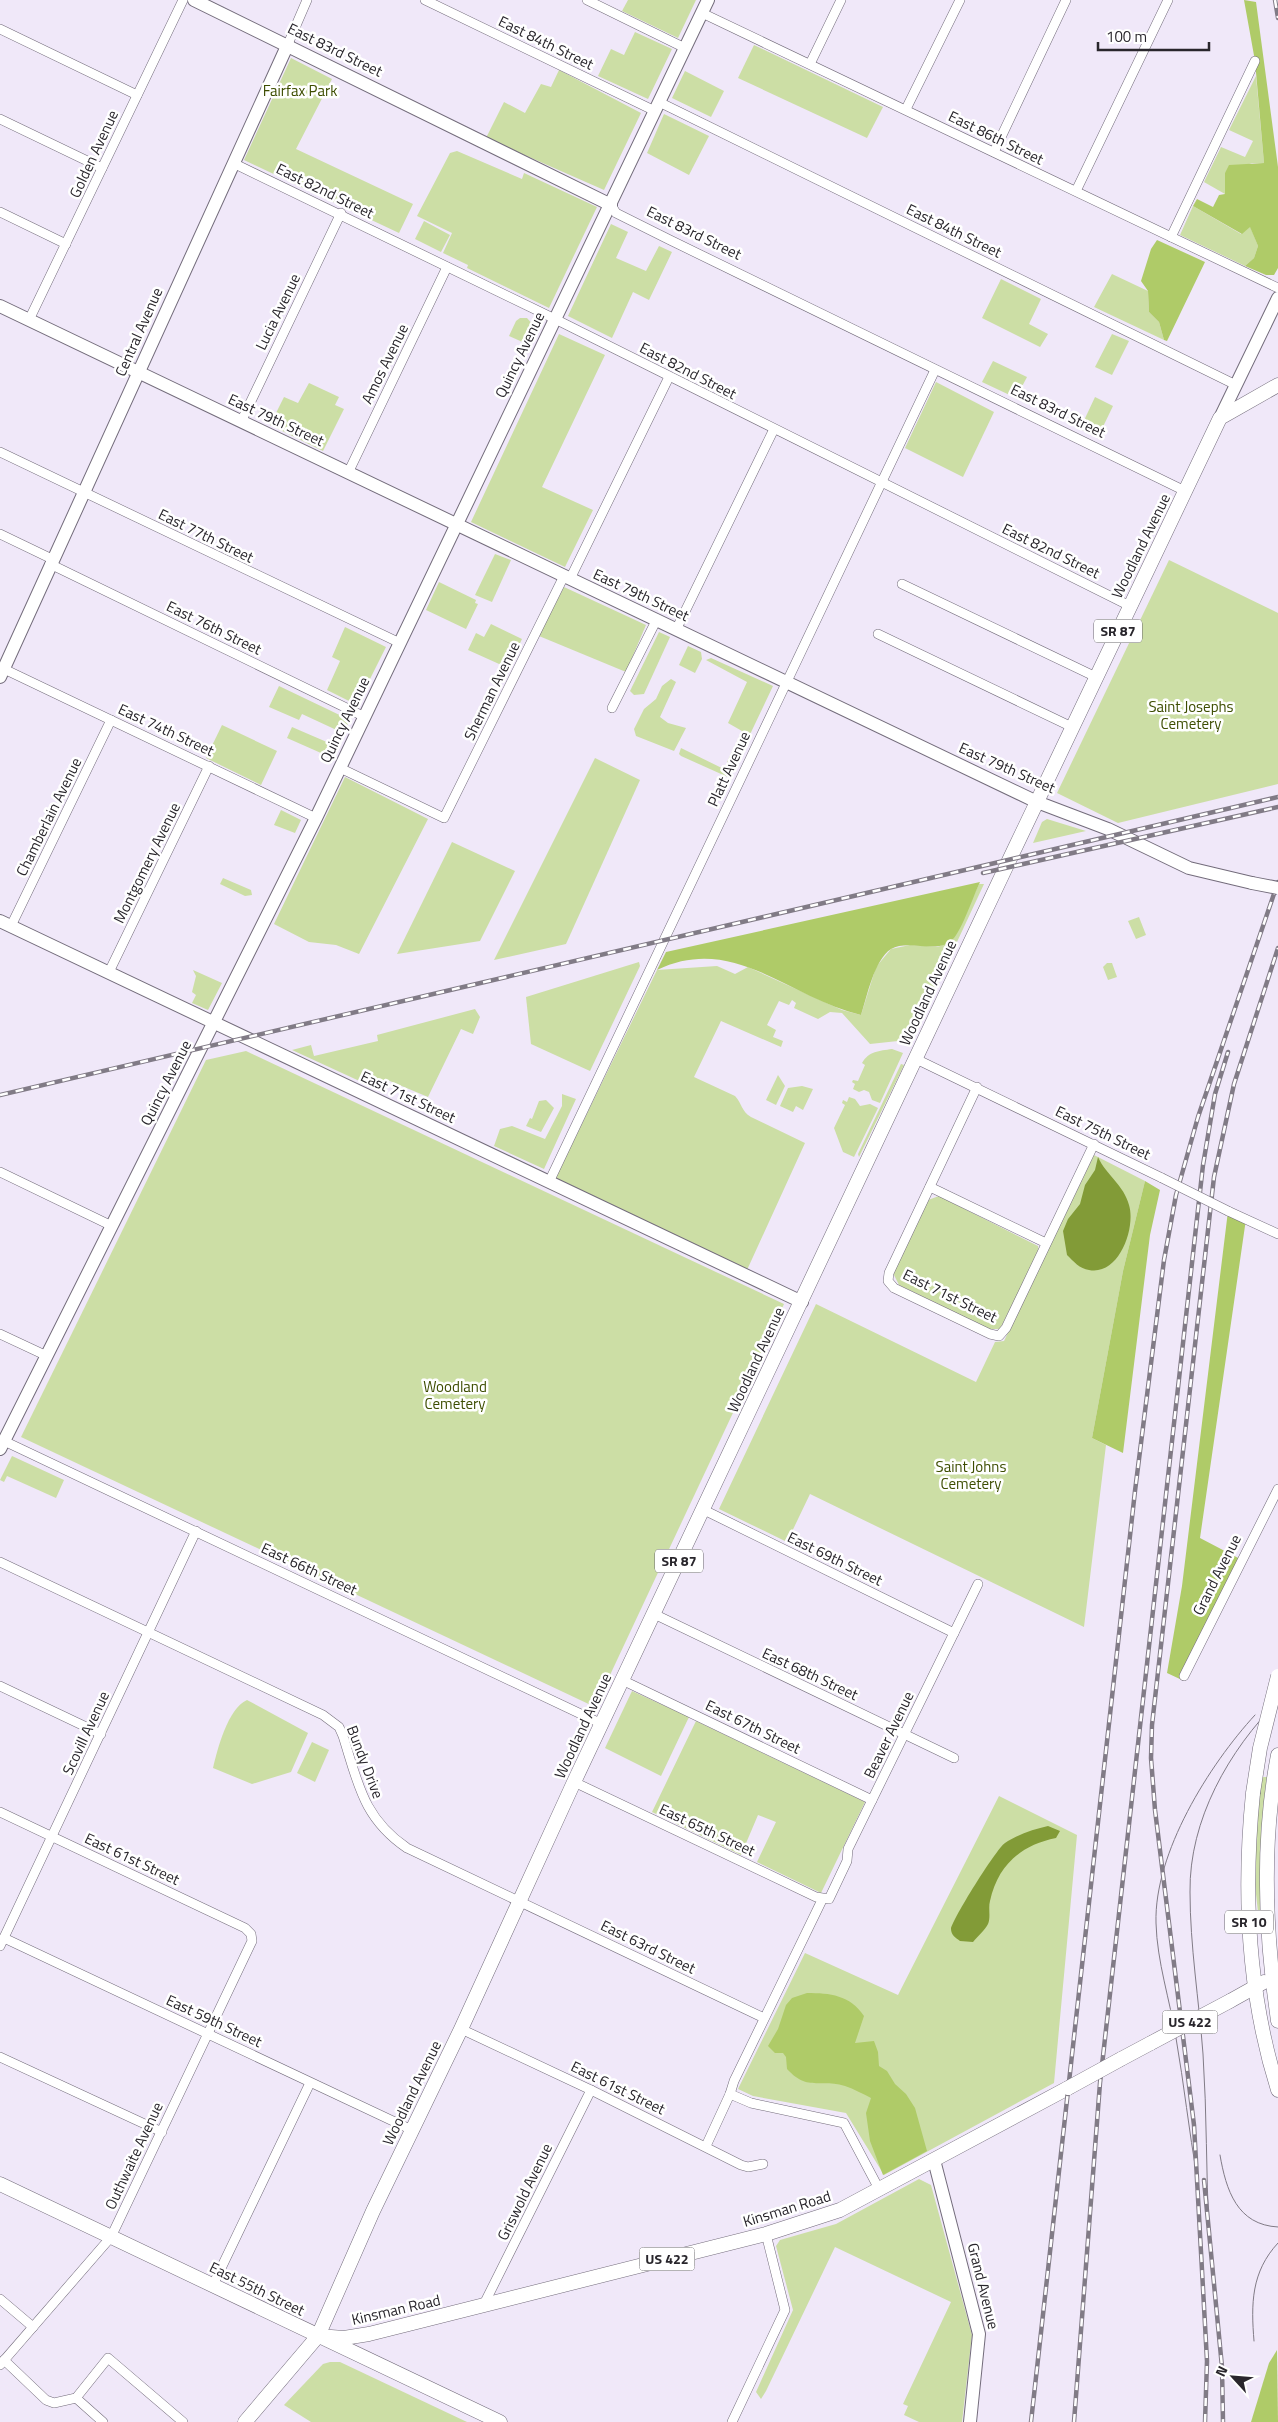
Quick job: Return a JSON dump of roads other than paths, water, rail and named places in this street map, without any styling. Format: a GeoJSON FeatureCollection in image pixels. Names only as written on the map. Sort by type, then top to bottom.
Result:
{"type":"FeatureCollection","features":[{"type":"Feature","properties":{"kind":"main road"},"geometry":{"type":"LineString","coordinates":[[1220,418],[1278,384]]}},
{"type":"Feature","properties":{"kind":"main road","name":"Woodland Avenue"},"geometry":{"type":"LineString","coordinates":[[245,2422],[318,2336],[373,2211],[460,2029],[574,1782],[1220,418]]}},
{"type":"Feature","properties":{"kind":"main road","name":"SR 10"},"geometry":{"type":"LineString","coordinates":[[1278,1676],[1260,1748],[1253,1793],[1248,1886],[1256,1986],[1264,2037],[1278,2090]]}},
{"type":"Feature","properties":{"kind":"main road","name":"SR 10"},"geometry":{"type":"LineString","coordinates":[[1278,1755],[1271,1801],[1266,1869],[1268,1939],[1275,1975],[1278,2021]]}},
{"type":"Feature","properties":{"kind":"main road","name":"Kinsman Road"},"geometry":{"type":"LineString","coordinates":[[318,2336],[344,2338],[369,2334],[766,2234],[824,2217],[880,2189],[1275,1975]]}},
{"type":"Feature","properties":{"kind":"main road","name":"East 55th Street"},"geometry":{"type":"LineString","coordinates":[[1,2187],[111,2237],[500,2422]]}},
{"type":"Feature","properties":{"kind":"street","name":"Golden Avenue"},"geometry":{"type":"LineString","coordinates":[[29,320],[183,0]]}},
{"type":"Feature","properties":{"kind":"street","name":"East 83rd Street"},"geometry":{"type":"LineString","coordinates":[[194,0],[288,44],[611,204],[616,213],[1185,491]]}},
{"type":"Feature","properties":{"kind":"street","name":"Central Avenue"},"geometry":{"type":"LineString","coordinates":[[2,673],[51,561],[139,372],[307,0]]}},
{"type":"Feature","properties":{"kind":"street","name":"East 84th Street"},"geometry":{"type":"LineString","coordinates":[[424,0],[657,107],[1236,385]]}},
{"type":"Feature","properties":{"kind":"street"},"geometry":{"type":"LineString","coordinates":[[586,0],[685,48]]}},
{"type":"Feature","properties":{"kind":"street","name":"Quincy Avenue"},"geometry":{"type":"LineString","coordinates":[[2,1445],[316,818],[708,0]]}},
{"type":"Feature","properties":{"kind":"street"},"geometry":{"type":"LineString","coordinates":[[810,64],[841,0]]}},
{"type":"Feature","properties":{"kind":"street"},"geometry":{"type":"LineString","coordinates":[[906,109],[960,0]]}},
{"type":"Feature","properties":{"kind":"street"},"geometry":{"type":"LineString","coordinates":[[994,152],[1066,0]]}},
{"type":"Feature","properties":{"kind":"street"},"geometry":{"type":"LineString","coordinates":[[1076,191],[1168,0]]}},
{"type":"Feature","properties":{"kind":"street","name":"East 86th Street"},"geometry":{"type":"LineString","coordinates":[[702,13],[1278,288]]}},
{"type":"Feature","properties":{"kind":"street"},"geometry":{"type":"LineString","coordinates":[[0,29],[137,95]]}},
{"type":"Feature","properties":{"kind":"street"},"geometry":{"type":"LineString","coordinates":[[1171,237],[1254,61]]}},
{"type":"Feature","properties":{"kind":"street"},"geometry":{"type":"LineString","coordinates":[[0,119],[102,168]]}},
{"type":"Feature","properties":{"kind":"street","name":"East 82nd Street"},"geometry":{"type":"LineString","coordinates":[[233,163],[341,213],[1130,606]]}},
{"type":"Feature","properties":{"kind":"street"},"geometry":{"type":"LineString","coordinates":[[0,212],[66,244]]}},
{"type":"Feature","properties":{"kind":"street","name":"Lucia Avenue"},"geometry":{"type":"LineString","coordinates":[[241,422],[341,213]]}},
{"type":"Feature","properties":{"kind":"street","name":"Amos Avenue"},"geometry":{"type":"LineString","coordinates":[[348,473],[447,267]]}},
{"type":"Feature","properties":{"kind":"street","name":"Woodland Avenue"},"geometry":{"type":"LineString","coordinates":[[1220,418],[1278,298]]}},
{"type":"Feature","properties":{"kind":"street","name":"East 79th Street"},"geometry":{"type":"LineString","coordinates":[[2,311],[29,320],[139,372],[1037,802],[1108,828],[1188,868],[1278,888]]}},
{"type":"Feature","properties":{"kind":"street","name":"Platt Avenue"},"geometry":{"type":"LineString","coordinates":[[549,1182],[785,682],[935,370]]}},
{"type":"Feature","properties":{"kind":"street","name":"Sherman Avenue"},"geometry":{"type":"LineString","coordinates":[[340,768],[444,818],[669,377]]}},
{"type":"Feature","properties":{"kind":"street"},"geometry":{"type":"LineString","coordinates":[[676,630],[774,429]]}},
{"type":"Feature","properties":{"kind":"street","name":"East 77th Street"},"geometry":{"type":"LineString","coordinates":[[0,452],[400,643]]}},
{"type":"Feature","properties":{"kind":"street","name":"East 76th Street"},"geometry":{"type":"LineString","coordinates":[[0,534],[365,717]]}},
{"type":"Feature","properties":{"kind":"street"},"geometry":{"type":"LineString","coordinates":[[902,584],[1096,677]]}},
{"type":"Feature","properties":{"kind":"street"},"geometry":{"type":"LineString","coordinates":[[612,708],[657,619]]}},
{"type":"Feature","properties":{"kind":"street"},"geometry":{"type":"LineString","coordinates":[[878,634],[1072,727]]}},
{"type":"Feature","properties":{"kind":"street","name":"East 74th Street"},"geometry":{"type":"LineString","coordinates":[[2,673],[111,720],[316,818]]}},
{"type":"Feature","properties":{"kind":"street","name":"Chamberlain Avenue"},"geometry":{"type":"LineString","coordinates":[[5,923],[111,720]]}},
{"type":"Feature","properties":{"kind":"street","name":"Montgomery Avenue"},"geometry":{"type":"LineString","coordinates":[[109,972],[209,766]]}},
{"type":"Feature","properties":{"kind":"street","name":"East 71st Street"},"geometry":{"type":"LineString","coordinates":[[5,923],[802,1302]]}},
{"type":"Feature","properties":{"kind":"street","name":"East 75th Street"},"geometry":{"type":"LineString","coordinates":[[916,1059],[1278,1234]]}},
{"type":"Feature","properties":{"kind":"street"},"geometry":{"type":"LineString","coordinates":[[977,1088],[930,1187],[1046,1243],[1094,1144]]}},
{"type":"Feature","properties":{"kind":"street"},"geometry":{"type":"LineString","coordinates":[[0,1172],[112,1226]]}},
{"type":"Feature","properties":{"kind":"street","name":"East 71st Street"},"geometry":{"type":"LineString","coordinates":[[930,1187],[889,1273],[888,1281],[894,1288],[990,1334],[1000,1336],[1006,1328],[1046,1243]]}},
{"type":"Feature","properties":{"kind":"street"},"geometry":{"type":"LineString","coordinates":[[0,1334],[47,1356]]}},
{"type":"Feature","properties":{"kind":"street","name":"East 66th Street"},"geometry":{"type":"LineString","coordinates":[[2,1445],[196,1532],[602,1724]]}},
{"type":"Feature","properties":{"kind":"street","name":"Grand Avenue"},"geometry":{"type":"LineString","coordinates":[[1184,1676],[1278,1488]]}},
{"type":"Feature","properties":{"kind":"street","name":"East 69th Street"},"geometry":{"type":"LineString","coordinates":[[704,1510],[954,1633]]}},
{"type":"Feature","properties":{"kind":"street","name":"Scovill Avenue"},"geometry":{"type":"LineString","coordinates":[[2,1942],[196,1532]]}},
{"type":"Feature","properties":{"kind":"street","name":"Bundy Drive"},"geometry":{"type":"LineString","coordinates":[[0,1562],[324,1716],[339,1727],[368,1808],[375,1821],[391,1837],[424,1857],[519,1902]]}},
{"type":"Feature","properties":{"kind":"street","name":"Beaver Avenue"},"geometry":{"type":"LineString","coordinates":[[706,2146],[764,2018],[847,1861],[848,1849],[978,1584]]}},
{"type":"Feature","properties":{"kind":"street","name":"East 68th Street"},"geometry":{"type":"LineString","coordinates":[[654,1614],[954,1758]]}},
{"type":"Feature","properties":{"kind":"street","name":"East 67th Street"},"geometry":{"type":"LineString","coordinates":[[622,1680],[872,1800]]}},
{"type":"Feature","properties":{"kind":"street"},"geometry":{"type":"LineString","coordinates":[[0,1686],[101,1734]]}},
{"type":"Feature","properties":{"kind":"street","name":"East 65th Street"},"geometry":{"type":"LineString","coordinates":[[574,1782],[826,1899]]}},
{"type":"Feature","properties":{"kind":"street","name":"East 61st Street"},"geometry":{"type":"LineString","coordinates":[[0,1812],[244,1928],[251,1934]]}},
{"type":"Feature","properties":{"kind":"street","name":"East 63rd Street"},"geometry":{"type":"LineString","coordinates":[[519,1902],[764,2018]]}},
{"type":"Feature","properties":{"kind":"street","name":"Outhwaite Avenue"},"geometry":{"type":"LineString","coordinates":[[2,2362],[111,2237],[252,1941],[251,1934]]}},
{"type":"Feature","properties":{"kind":"street","name":"East 59th Street"},"geometry":{"type":"LineString","coordinates":[[2,1942],[209,2034],[412,2130]]}},
{"type":"Feature","properties":{"kind":"street","name":"East 61st Street"},"geometry":{"type":"LineString","coordinates":[[460,2029],[591,2090],[741,2165],[748,2167],[763,2164]]}},
{"type":"Feature","properties":{"kind":"street"},"geometry":{"type":"LineString","coordinates":[[0,2057],[162,2132]]}},
{"type":"Feature","properties":{"kind":"street"},"geometry":{"type":"LineString","coordinates":[[212,2285],[310,2083]]}},
{"type":"Feature","properties":{"kind":"street","name":"Griswold Avenue"},"geometry":{"type":"LineString","coordinates":[[484,2306],[591,2090]]}},
{"type":"Feature","properties":{"kind":"street"},"geometry":{"type":"LineString","coordinates":[[730,2094],[751,2103],[844,2123],[880,2189]]}},
{"type":"Feature","properties":{"kind":"street","name":"Grand Avenue"},"geometry":{"type":"LineString","coordinates":[[934,2160],[979,2334],[970,2422]]}},
{"type":"Feature","properties":{"kind":"street"},"geometry":{"type":"LineString","coordinates":[[732,2422],[785,2310],[766,2234]]}},
{"type":"Feature","properties":{"kind":"street"},"geometry":{"type":"LineString","coordinates":[[0,2299],[33,2327]]}},
{"type":"Feature","properties":{"kind":"street"},"geometry":{"type":"LineString","coordinates":[[2,2362],[46,2400],[62,2403],[76,2398],[108,2358],[183,2422]]}},
{"type":"Feature","properties":{"kind":"street"},"geometry":{"type":"LineString","coordinates":[[76,2398],[103,2422]]}},
{"type":"Feature","properties":{"kind":"tram line"},"geometry":{"type":"LineString","coordinates":[[1209,2232],[1203,2054],[1190,1912],[1191,1865],[1204,1813],[1215,1788],[1243,1741],[1278,1701]]}},
{"type":"Feature","properties":{"kind":"tram line"},"geometry":{"type":"LineString","coordinates":[[1197,2177],[1176,2038],[1161,1967],[1156,1923],[1158,1896],[1164,1868],[1174,1840],[1203,1784],[1237,1735],[1255,1715]]}},
{"type":"Feature","properties":{"kind":"tram line"},"geometry":{"type":"LineString","coordinates":[[1220,2155],[1230,2193],[1243,2213],[1252,2220],[1264,2225],[1278,2227]]}},
{"type":"Feature","properties":{"kind":"tram line"},"geometry":{"type":"LineString","coordinates":[[1254,2341],[1253,2301],[1255,2289],[1262,2265],[1278,2243]]}},
{"type":"Feature","properties":{"kind":"railway"},"geometry":{"type":"LineString","coordinates":[[1275,0],[1278,18]]}},
{"type":"Feature","properties":{"kind":"railway"},"geometry":{"type":"LineString","coordinates":[[0,1095],[1278,797]]}},
{"type":"Feature","properties":{"kind":"railway"},"geometry":{"type":"LineString","coordinates":[[983,873],[1278,807]]}},
{"type":"Feature","properties":{"kind":"railway"},"geometry":{"type":"LineString","coordinates":[[1031,2422],[1135,1491],[1164,1260],[1176,1195],[1198,1117],[1278,882]]}},
{"type":"Feature","properties":{"kind":"railway"},"geometry":{"type":"LineString","coordinates":[[1205,2422],[1207,2361],[1194,2125],[1155,1810],[1151,1758],[1152,1725],[1214,1177],[1234,1084],[1278,948]]}},
{"type":"Feature","properties":{"kind":"railway"},"geometry":{"type":"LineString","coordinates":[[1074,2422],[1100,2083],[1203,1165],[1215,1094],[1228,1052]]}},
{"type":"Feature","properties":{"kind":"railway"},"geometry":{"type":"LineString","coordinates":[[1204,2180],[1222,2367],[1223,2422]]}},
{"type":"Feature","properties":{"kind":"park label","name":"Fairfax Park"},"geometry":{"type":"Point","coordinates":[300,91]}},
{"type":"Feature","properties":{"kind":"park label","name":"Saint Josephs Cemetery"},"geometry":{"type":"Point","coordinates":[1191,716]}},
{"type":"Feature","properties":{"kind":"park label","name":"Woodland Cemetery"},"geometry":{"type":"Point","coordinates":[455,1396]}},
{"type":"Feature","properties":{"kind":"park label","name":"Saint Johns Cemetery"},"geometry":{"type":"Point","coordinates":[971,1476]}}]}
